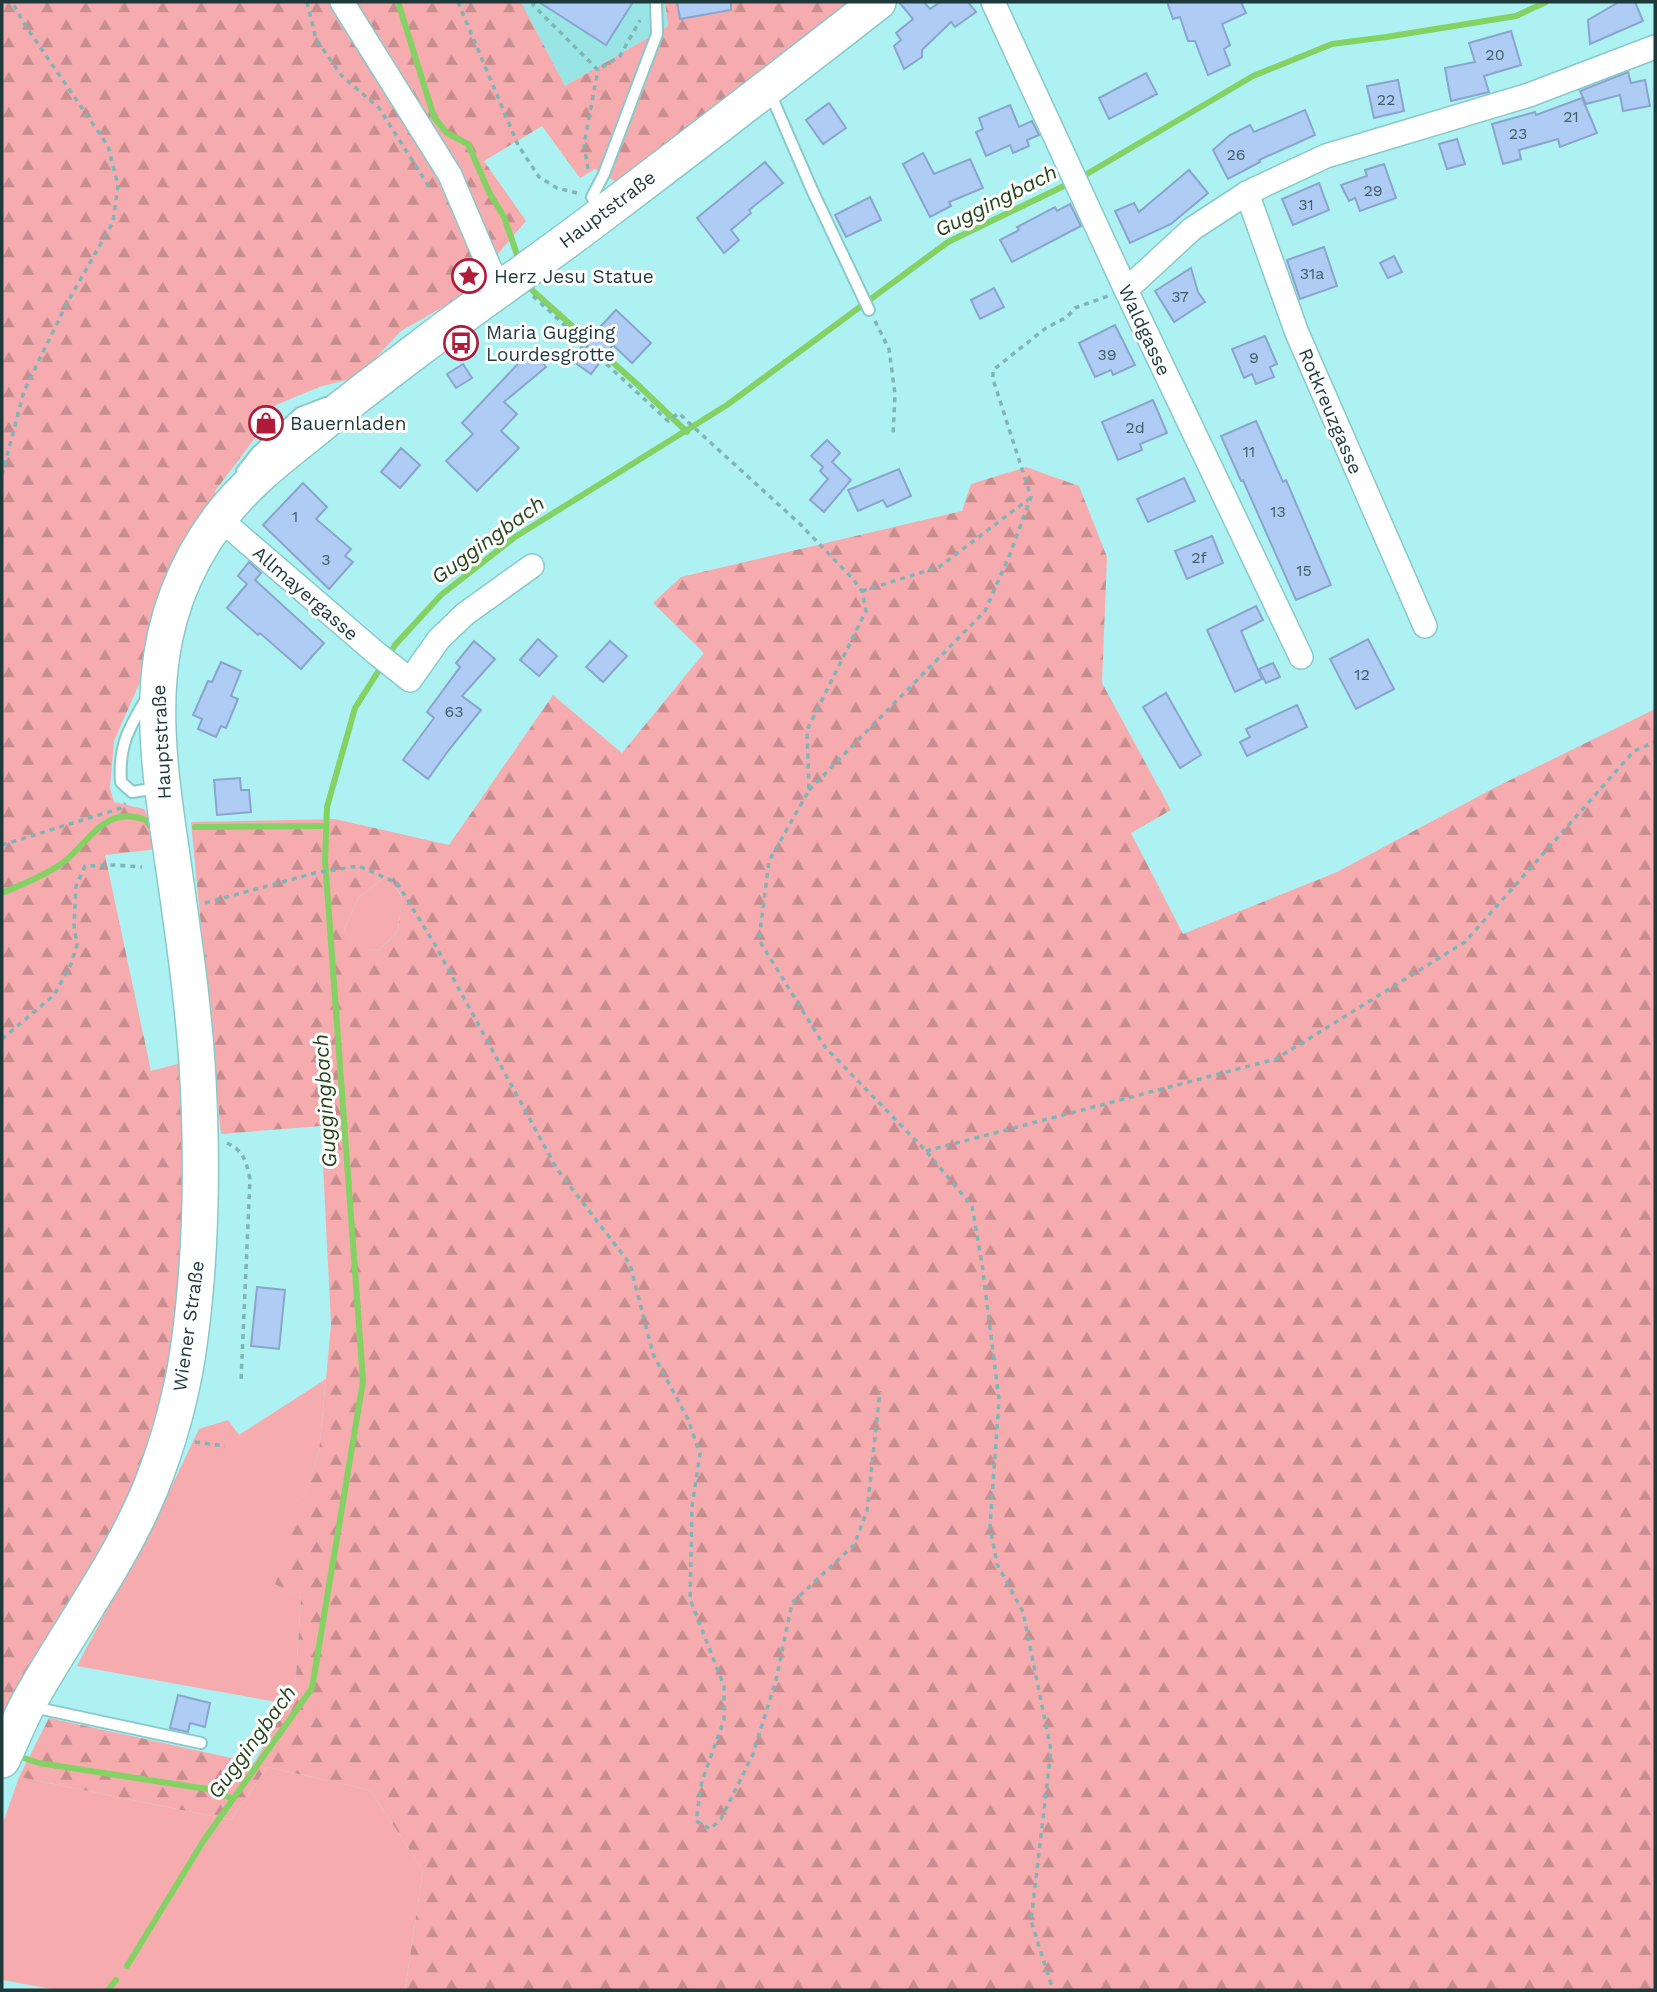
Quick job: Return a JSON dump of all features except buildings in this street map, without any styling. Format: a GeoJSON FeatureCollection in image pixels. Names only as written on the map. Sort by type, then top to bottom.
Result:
{"type":"FeatureCollection","features":[{"type":"Feature","properties":{"kind":"main road","name":"Hauptstraße"},"geometry":{"type":"LineString","coordinates":[[156,860],[146,790],[156,730],[157,682],[163,640],[177,594],[195,557],[219,518],[258,475],[365,389],[518,275],[597,206],[768,88],[878,2]]}},
{"type":"Feature","properties":{"kind":"main road","name":"Wiener Straße"},"geometry":{"type":"LineString","coordinates":[[2,1760],[27,1706],[129,1533],[150,1489],[170,1433],[187,1358],[200,1225],[197,1060],[179,910],[156,860]]}},
{"type":"Feature","properties":{"kind":"street"},"geometry":{"type":"LineString","coordinates":[[342,2],[450,175],[490,269],[518,275]]}},
{"type":"Feature","properties":{"kind":"street","name":"Waldgasse"},"geometry":{"type":"LineString","coordinates":[[993,2],[1087,200],[1126,290],[1301,657]]}},
{"type":"Feature","properties":{"kind":"street"},"geometry":{"type":"LineString","coordinates":[[1126,290],[1192,229],[1247,193],[1326,156],[1529,95],[1655,47]]}},
{"type":"Feature","properties":{"kind":"street","name":"Rotkreuzgasse"},"geometry":{"type":"LineString","coordinates":[[1247,193],[1297,333],[1425,625]]}},
{"type":"Feature","properties":{"kind":"street","name":"Allmayergasse"},"geometry":{"type":"LineString","coordinates":[[219,518],[410,680],[439,639],[465,614],[531,566]]}},
{"type":"Feature","properties":{"kind":"lane"},"geometry":{"type":"LineString","coordinates":[[597,206],[604,174],[657,34],[656,2]]}},
{"type":"Feature","properties":{"kind":"lane"},"geometry":{"type":"LineString","coordinates":[[768,88],[869,310]]}},
{"type":"Feature","properties":{"kind":"lane"},"geometry":{"type":"LineString","coordinates":[[27,1706],[201,1743]]}},
{"type":"Feature","properties":{"kind":"path"},"geometry":{"type":"LineString","coordinates":[[2,475],[24,391],[67,303],[113,222],[118,185],[108,146],[24,25],[12,2]]}},
{"type":"Feature","properties":{"kind":"path"},"geometry":{"type":"LineString","coordinates":[[307,2],[316,39],[341,75],[379,108],[434,194]]}},
{"type":"Feature","properties":{"kind":"path"},"geometry":{"type":"LineString","coordinates":[[458,2],[518,145],[539,177],[597,206]]}},
{"type":"Feature","properties":{"kind":"path"},"geometry":{"type":"LineString","coordinates":[[534,2],[598,70]]}},
{"type":"Feature","properties":{"kind":"path"},"geometry":{"type":"LineString","coordinates":[[597,206],[584,144],[598,70],[620,56],[645,13]]}},
{"type":"Feature","properties":{"kind":"path"},"geometry":{"type":"LineString","coordinates":[[518,275],[516,301],[530,293],[668,421],[679,413],[800,524],[862,591],[866,611],[807,730],[809,790]]}},
{"type":"Feature","properties":{"kind":"path"},"geometry":{"type":"LineString","coordinates":[[1053,1990],[1031,1921],[1051,1750],[1023,1612],[997,1564],[990,1526],[999,1400],[972,1206],[926,1151],[825,1047],[759,940],[769,861],[809,790],[985,611],[1010,554],[1031,497],[993,379],[993,370],[1046,328],[1067,317],[1075,308],[1126,290]]}},
{"type":"Feature","properties":{"kind":"path"},"geometry":{"type":"LineString","coordinates":[[869,310],[889,349],[895,394],[893,437]]}},
{"type":"Feature","properties":{"kind":"path"},"geometry":{"type":"LineString","coordinates":[[862,591],[939,567],[1031,497]]}},
{"type":"Feature","properties":{"kind":"path"},"geometry":{"type":"LineString","coordinates":[[926,1151],[1276,1059],[1465,942],[1634,751],[1655,742]]}},
{"type":"Feature","properties":{"kind":"path"},"geometry":{"type":"LineString","coordinates":[[2,845],[121,808],[146,790]]}},
{"type":"Feature","properties":{"kind":"path"},"geometry":{"type":"LineString","coordinates":[[2,1039],[54,995],[71,964],[77,946],[74,926],[76,886],[85,866],[156,860]]}},
{"type":"Feature","properties":{"kind":"path"},"geometry":{"type":"LineString","coordinates":[[179,910],[315,873],[359,866],[397,883],[433,943],[557,1169],[630,1264],[653,1354],[688,1419],[700,1454],[692,1506],[690,1599],[724,1686],[724,1720],[702,1781],[696,1821],[710,1829],[721,1819],[753,1754],[776,1680],[792,1603],[854,1545],[867,1511],[880,1391]]}},
{"type":"Feature","properties":{"kind":"path"},"geometry":{"type":"LineString","coordinates":[[200,1144],[226,1143],[238,1148],[244,1155],[250,1179],[241,1381]]}},
{"type":"Feature","properties":{"kind":"shaded area"},"geometry":{"type":"Polygon","coordinates":[[[521,2],[665,2],[668,26],[565,86],[521,2]]]}},
{"type":"Feature","properties":{"kind":"green space"},"geometry":{"type":"Polygon","coordinates":[[[2,2],[521,2],[565,86],[668,26],[665,2],[856,2],[621,185],[595,169],[580,178],[542,126],[484,161],[526,221],[462,296],[401,331],[358,377],[319,387],[276,405],[251,427],[258,434],[215,491],[219,502],[114,741],[110,788],[114,802],[144,809],[155,829],[158,849],[105,855],[151,1071],[181,1063],[189,1269],[173,1375],[141,1481],[2,1736],[2,2]]]}},
{"type":"Feature","properties":{"kind":"green space"},"geometry":{"type":"Polygon","coordinates":[[[1026,467],[1079,486],[1107,557],[1102,683],[1171,810],[1131,833],[1183,934],[1337,872],[1496,787],[1655,709],[1655,1990],[405,1990],[423,1870],[370,1790],[267,1767],[231,1820],[19,1777],[49,1718],[254,1763],[288,1704],[296,1677],[301,1597],[275,1584],[319,1451],[331,1324],[321,1126],[221,1134],[191,822],[335,819],[449,845],[553,695],[622,753],[704,653],[653,603],[681,577],[962,511],[971,484],[1026,467]],[[388,875],[359,897],[344,929],[353,945],[378,951],[398,931],[402,897],[388,875]]]}},
{"type":"Feature","properties":{"kind":"green space"},"geometry":{"type":"Polygon","coordinates":[[[388,875],[402,898],[398,931],[378,951],[353,946],[344,929],[359,897],[388,875]]]}},
{"type":"Feature","properties":{"kind":"green space"},"geometry":{"type":"Polygon","coordinates":[[[326,1379],[319,1451],[276,1584],[301,1597],[296,1677],[288,1704],[77,1666],[166,1498],[199,1429],[228,1420],[239,1435],[326,1379]]]}},
{"type":"Feature","properties":{"kind":"green space"},"geometry":{"type":"Polygon","coordinates":[[[267,1767],[370,1790],[423,1870],[405,1990],[57,1990],[2,1980],[2,1826],[19,1777],[231,1820],[267,1767]]]}},
{"type":"Feature","properties":{"kind":"waterway"},"geometry":{"type":"LineString","coordinates":[[398,2],[434,117],[447,133],[468,144],[489,192],[504,217],[520,263]]}},
{"type":"Feature","properties":{"kind":"waterway","name":"Guggingbach"},"geometry":{"type":"LineString","coordinates":[[1080,178],[1253,76],[1332,44],[1516,16],[1546,2]]}},
{"type":"Feature","properties":{"kind":"waterway","name":"Guggingbach"},"geometry":{"type":"LineString","coordinates":[[127,1966],[204,1840],[312,1688],[363,1381],[325,860],[327,807],[355,708],[395,645],[441,595],[515,537],[727,405],[948,242],[1070,183]]}},
{"type":"Feature","properties":{"kind":"waterway"},"geometry":{"type":"LineString","coordinates":[[529,282],[532,290],[687,432]]}},
{"type":"Feature","properties":{"kind":"waterway"},"geometry":{"type":"LineString","coordinates":[[2,893],[61,864],[98,828],[118,817],[131,816],[146,820],[150,826]]}},
{"type":"Feature","properties":{"kind":"waterway"},"geometry":{"type":"LineString","coordinates":[[195,827],[326,826]]}},
{"type":"Feature","properties":{"kind":"waterway"},"geometry":{"type":"LineString","coordinates":[[24,1758],[39,1763],[207,1789],[233,1799]]}},
{"type":"Feature","properties":{"kind":"waterway","name":"Guggingbach"},"geometry":{"type":"LineString","coordinates":[[108,1990],[116,1980]]}},
{"type":"Feature","properties":{"kind":"place","name":"Herz Jesu Statue"},"geometry":{"type":"Point","coordinates":[469,276]}},
{"type":"Feature","properties":{"kind":"place","name":"Maria Gugging Lourdesgrotte"},"geometry":{"type":"Point","coordinates":[461,343]}},
{"type":"Feature","properties":{"kind":"place","name":"Bauernladen"},"geometry":{"type":"Point","coordinates":[266,423]}}]}
